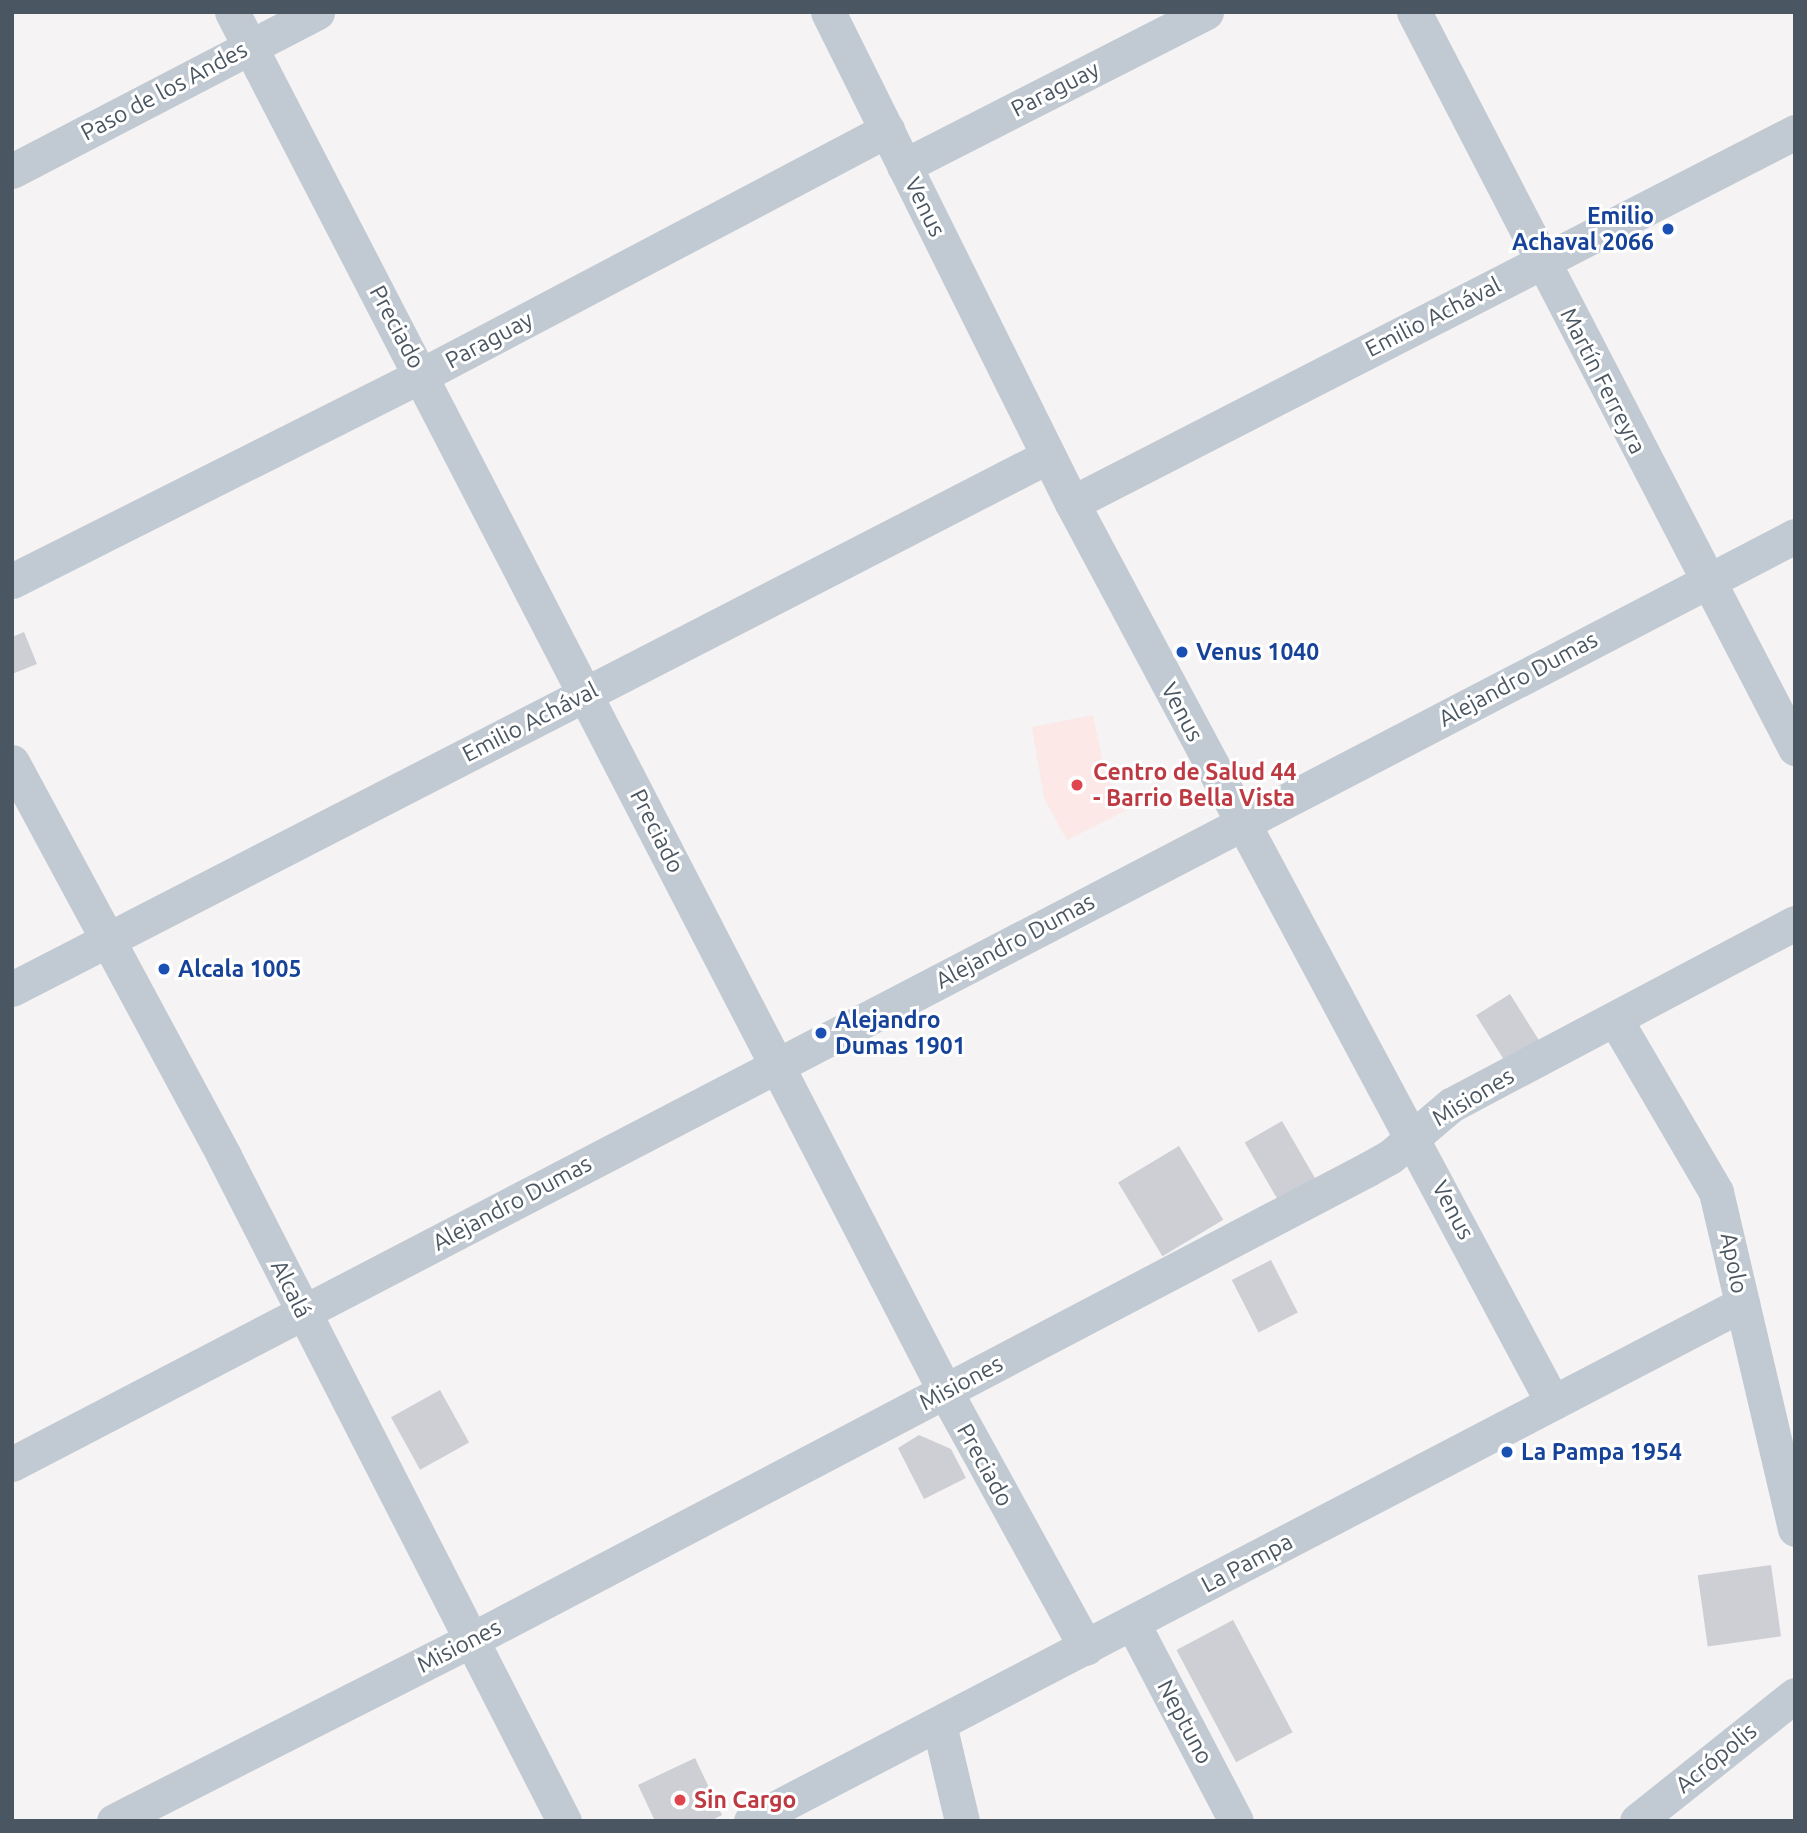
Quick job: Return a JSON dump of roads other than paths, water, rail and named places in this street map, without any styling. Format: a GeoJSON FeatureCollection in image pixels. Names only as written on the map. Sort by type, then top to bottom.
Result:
{"type":"FeatureCollection","features":[{"type":"Feature","properties":{"kind":"street","name":"Preciado"},"geometry":{"type":"LineString","coordinates":[[232,12],[945,1391],[1086,1648]]}},
{"type":"Feature","properties":{"kind":"street","name":"Paso de los Andes"},"geometry":{"type":"LineString","coordinates":[[12,171],[317,12]]}},
{"type":"Feature","properties":{"kind":"street","name":"Venus"},"geometry":{"type":"LineString","coordinates":[[828,12],[1072,503],[1241,824],[1414,1136],[1553,1403]]}},
{"type":"Feature","properties":{"kind":"street","name":"Paraguay"},"geometry":{"type":"LineString","coordinates":[[904,166],[1206,12]]}},
{"type":"Feature","properties":{"kind":"street","name":"Martín Ferreyra"},"geometry":{"type":"LineString","coordinates":[[1415,12],[1706,581],[1795,748]]}},
{"type":"Feature","properties":{"kind":"street","name":"Paraguay"},"geometry":{"type":"LineString","coordinates":[[12,581],[422,375],[887,131]]}},
{"type":"Feature","properties":{"kind":"street","name":"Emilio Achával"},"geometry":{"type":"LineString","coordinates":[[1072,503],[1795,132]]}},
{"type":"Feature","properties":{"kind":"street","name":"Emilio Achával"},"geometry":{"type":"LineString","coordinates":[[12,989],[1048,456]]}},
{"type":"Feature","properties":{"kind":"street","name":"Alejandro Dumas"},"geometry":{"type":"LineString","coordinates":[[12,1464],[1795,536]]}},
{"type":"Feature","properties":{"kind":"street","name":"Alcalá"},"geometry":{"type":"LineString","coordinates":[[12,762],[303,1312],[564,1821]]}},
{"type":"Feature","properties":{"kind":"street","name":"Misiones"},"geometry":{"type":"LineString","coordinates":[[114,1821],[473,1639],[1368,1169],[1451,1105],[1795,923]]}},
{"type":"Feature","properties":{"kind":"street","name":"Apolo"},"geometry":{"type":"LineString","coordinates":[[1615,1019],[1716,1192],[1741,1304],[1784,1426],[1795,1529]]}},
{"type":"Feature","properties":{"kind":"street","name":"La Pampa"},"geometry":{"type":"LineString","coordinates":[[751,1821],[1133,1624],[1741,1304]]}},
{"type":"Feature","properties":{"kind":"street","name":"Neptuno"},"geometry":{"type":"LineString","coordinates":[[1133,1624],[1236,1821]]}},
{"type":"Feature","properties":{"kind":"street","name":"Acrópolis"},"geometry":{"type":"LineString","coordinates":[[1637,1821],[1795,1695]]}},
{"type":"Feature","properties":{"kind":"street"},"geometry":{"type":"LineString","coordinates":[[939,1724],[962,1821]]}},
{"type":"Feature","properties":{"kind":"place","name":"Emilio Achaval 2066"},"geometry":{"type":"Point","coordinates":[1668,229]}},
{"type":"Feature","properties":{"kind":"place","name":"Venus 1040"},"geometry":{"type":"Point","coordinates":[1182,652]}},
{"type":"Feature","properties":{"kind":"place","name":"Centro de Salud 44 - Barrio Bella Vista"},"geometry":{"type":"Point","coordinates":[1077,785]}},
{"type":"Feature","properties":{"kind":"place","name":"Alcala 1005"},"geometry":{"type":"Point","coordinates":[164,969]}},
{"type":"Feature","properties":{"kind":"place","name":"Alejandro Dumas 1901"},"geometry":{"type":"Point","coordinates":[821,1033]}},
{"type":"Feature","properties":{"kind":"place","name":"La Pampa 1954"},"geometry":{"type":"Point","coordinates":[1507,1452]}},
{"type":"Feature","properties":{"kind":"place","name":"Sin Cargo"},"geometry":{"type":"Point","coordinates":[680,1800]}}]}
